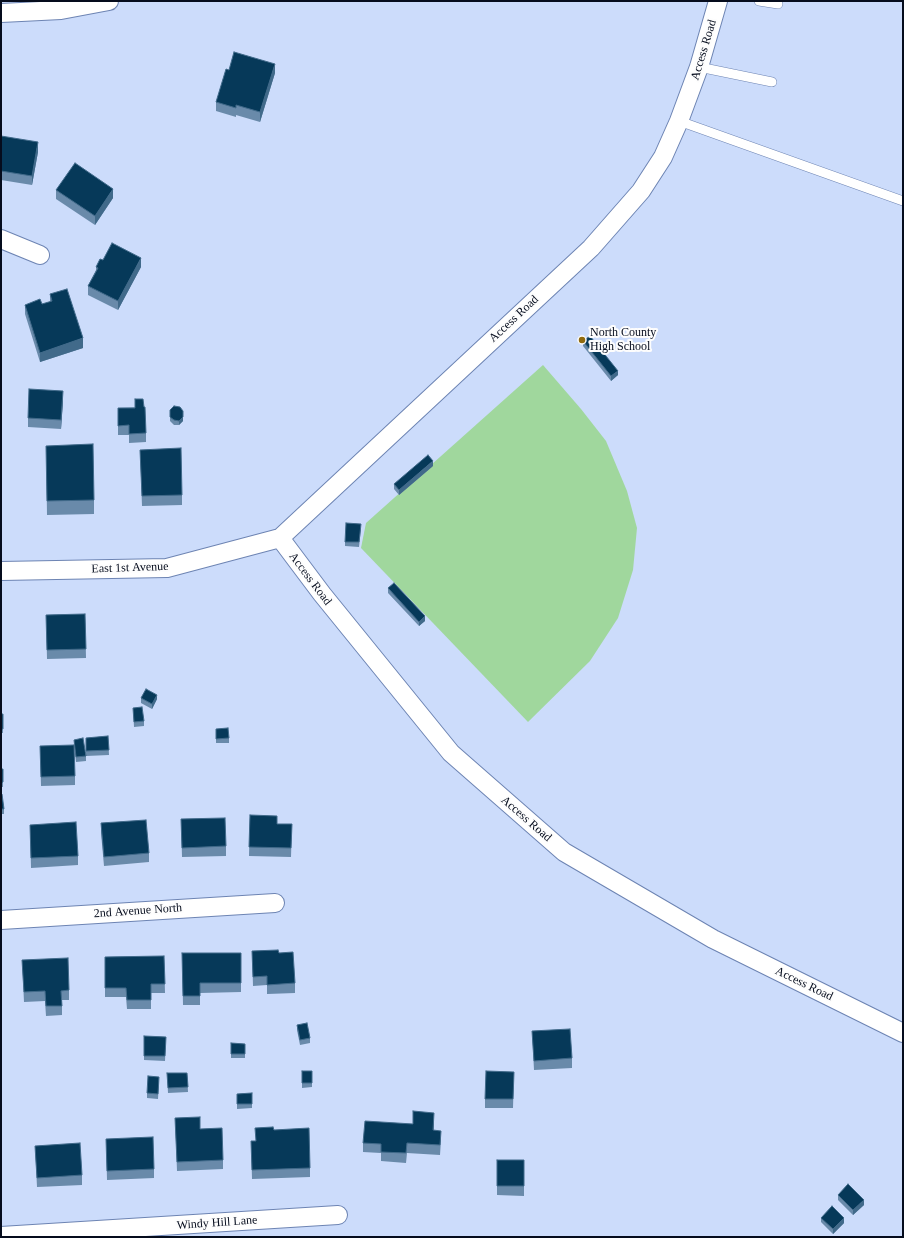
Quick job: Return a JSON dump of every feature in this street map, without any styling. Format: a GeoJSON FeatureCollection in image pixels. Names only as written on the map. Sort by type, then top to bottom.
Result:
{"type":"FeatureCollection","features":[{"type":"Feature","properties":{"kind":"street"},"geometry":{"type":"LineString","coordinates":[[1,13],[62,10],[109,1]]}},
{"type":"Feature","properties":{"kind":"street","name":"Access Road"},"geometry":{"type":"LineString","coordinates":[[718,1],[699,67],[679,121],[663,157],[641,191],[591,248],[280,538],[322,594],[451,753],[564,852],[713,939],[903,1033]]}},
{"type":"Feature","properties":{"kind":"street"},"geometry":{"type":"LineString","coordinates":[[1,239],[40,256]]}},
{"type":"Feature","properties":{"kind":"street","name":"East 1st Avenue"},"geometry":{"type":"LineString","coordinates":[[1,572],[167,568],[280,538]]}},
{"type":"Feature","properties":{"kind":"street","name":"2nd Avenue North"},"geometry":{"type":"LineString","coordinates":[[1,920],[276,903]]}},
{"type":"Feature","properties":{"kind":"street","name":"Windy Hill Lane"},"geometry":{"type":"LineString","coordinates":[[1,1236],[338,1216]]}},
{"type":"Feature","properties":{"kind":"lane"},"geometry":{"type":"LineString","coordinates":[[760,1],[778,4]]}},
{"type":"Feature","properties":{"kind":"lane"},"geometry":{"type":"LineString","coordinates":[[699,67],[772,82]]}},
{"type":"Feature","properties":{"kind":"lane"},"geometry":{"type":"LineString","coordinates":[[679,121],[903,201]]}},
{"type":"Feature","properties":{"kind":"green space"},"geometry":{"type":"Polygon","coordinates":[[[543,365],[606,441],[627,491],[637,528],[633,570],[618,618],[590,661],[528,722],[361,548],[366,523],[543,365]]]}},
{"type":"Feature","properties":{"kind":"building"},"geometry":{"type":"Polygon","coordinates":[[[234,52],[275,64],[260,112],[236,105],[236,108],[216,102],[226,69],[229,70],[234,52]]]}},
{"type":"Feature","properties":{"kind":"building"},"geometry":{"type":"Polygon","coordinates":[[[1,136],[38,142],[32,176],[1,171],[1,136]]]}},
{"type":"Feature","properties":{"kind":"building"},"geometry":{"type":"Polygon","coordinates":[[[75,163],[113,189],[95,216],[56,190],[75,163]]]}},
{"type":"Feature","properties":{"kind":"building"},"geometry":{"type":"Polygon","coordinates":[[[112,243],[141,258],[118,301],[88,286],[98,268],[96,267],[100,259],[103,260],[112,243]]]}},
{"type":"Feature","properties":{"kind":"building"},"geometry":{"type":"Polygon","coordinates":[[[67,289],[83,338],[40,353],[25,305],[40,299],[42,304],[52,301],[50,294],[67,289]]]}},
{"type":"Feature","properties":{"kind":"building"},"geometry":{"type":"Polygon","coordinates":[[[590,336],[618,371],[611,376],[583,341],[590,336]]]}},
{"type":"Feature","properties":{"kind":"building"},"geometry":{"type":"Polygon","coordinates":[[[29,389],[63,391],[61,420],[28,418],[29,389]]]}},
{"type":"Feature","properties":{"kind":"building"},"geometry":{"type":"Polygon","coordinates":[[[135,399],[143,399],[145,407],[146,433],[129,434],[129,425],[118,426],[118,408],[135,408],[135,399]]]}},
{"type":"Feature","properties":{"kind":"building"},"geometry":{"type":"Polygon","coordinates":[[[174,406],[180,407],[183,411],[183,417],[179,421],[170,417],[170,410],[174,406]]]}},
{"type":"Feature","properties":{"kind":"building"},"geometry":{"type":"Polygon","coordinates":[[[93,444],[94,500],[47,501],[46,446],[93,444]]]}},
{"type":"Feature","properties":{"kind":"building"},"geometry":{"type":"Polygon","coordinates":[[[181,448],[182,495],[142,496],[140,450],[181,448]]]}},
{"type":"Feature","properties":{"kind":"building"},"geometry":{"type":"Polygon","coordinates":[[[428,455],[433,461],[399,490],[394,484],[428,455]]]}},
{"type":"Feature","properties":{"kind":"building"},"geometry":{"type":"Polygon","coordinates":[[[346,523],[361,524],[359,542],[345,542],[346,523]]]}},
{"type":"Feature","properties":{"kind":"building"},"geometry":{"type":"Polygon","coordinates":[[[394,583],[425,616],[419,622],[388,588],[394,583]]]}},
{"type":"Feature","properties":{"kind":"building"},"geometry":{"type":"Polygon","coordinates":[[[85,614],[86,649],[47,650],[46,615],[85,614]]]}},
{"type":"Feature","properties":{"kind":"building"},"geometry":{"type":"Polygon","coordinates":[[[146,689],[157,695],[152,704],[141,698],[146,689]]]}},
{"type":"Feature","properties":{"kind":"building"},"geometry":{"type":"Polygon","coordinates":[[[142,707],[144,721],[134,722],[133,708],[142,707]]]}},
{"type":"Feature","properties":{"kind":"building"},"geometry":{"type":"Polygon","coordinates":[[[1,714],[3,714],[3,729],[1,729],[1,714]]]}},
{"type":"Feature","properties":{"kind":"building"},"geometry":{"type":"Polygon","coordinates":[[[228,728],[229,738],[216,739],[216,729],[228,728]]]}},
{"type":"Feature","properties":{"kind":"building"},"geometry":{"type":"Polygon","coordinates":[[[108,736],[109,750],[86,751],[86,738],[108,736]]]}},
{"type":"Feature","properties":{"kind":"building"},"geometry":{"type":"Polygon","coordinates":[[[83,738],[86,756],[76,757],[74,740],[83,738]]]}},
{"type":"Feature","properties":{"kind":"building"},"geometry":{"type":"Polygon","coordinates":[[[74,745],[75,776],[41,777],[40,746],[74,745]]]}},
{"type":"Feature","properties":{"kind":"building"},"geometry":{"type":"Polygon","coordinates":[[[1,769],[3,769],[3,782],[1,783],[1,769]]]}},
{"type":"Feature","properties":{"kind":"building"},"geometry":{"type":"Polygon","coordinates":[[[2,794],[4,809],[1,809],[2,794]]]}},
{"type":"Feature","properties":{"kind":"building"},"geometry":{"type":"Polygon","coordinates":[[[250,815],[277,816],[277,824],[292,824],[291,848],[249,847],[250,815]]]}},
{"type":"Feature","properties":{"kind":"building"},"geometry":{"type":"Polygon","coordinates":[[[225,818],[226,846],[182,848],[181,819],[225,818]]]}},
{"type":"Feature","properties":{"kind":"building"},"geometry":{"type":"Polygon","coordinates":[[[146,820],[149,853],[104,857],[101,823],[146,820]]]}},
{"type":"Feature","properties":{"kind":"building"},"geometry":{"type":"Polygon","coordinates":[[[76,822],[78,856],[31,858],[30,825],[76,822]]]}},
{"type":"Feature","properties":{"kind":"building"},"geometry":{"type":"Polygon","coordinates":[[[278,950],[279,953],[293,952],[295,983],[267,985],[267,976],[253,977],[252,951],[278,950]]]}},
{"type":"Feature","properties":{"kind":"building"},"geometry":{"type":"Polygon","coordinates":[[[182,953],[241,953],[241,983],[200,983],[200,996],[183,996],[182,953]]]}},
{"type":"Feature","properties":{"kind":"building"},"geometry":{"type":"Polygon","coordinates":[[[164,956],[165,984],[151,984],[151,1000],[127,1000],[126,988],[105,988],[105,957],[164,956]]]}},
{"type":"Feature","properties":{"kind":"building"},"geometry":{"type":"Polygon","coordinates":[[[68,958],[69,990],[61,991],[62,1006],[46,1006],[45,991],[24,992],[22,960],[68,958]]]}},
{"type":"Feature","properties":{"kind":"building"},"geometry":{"type":"Polygon","coordinates":[[[307,1023],[310,1038],[300,1040],[297,1025],[307,1023]]]}},
{"type":"Feature","properties":{"kind":"building"},"geometry":{"type":"Polygon","coordinates":[[[570,1029],[572,1058],[534,1061],[532,1031],[570,1029]]]}},
{"type":"Feature","properties":{"kind":"building"},"geometry":{"type":"Polygon","coordinates":[[[144,1036],[166,1037],[165,1056],[144,1056],[144,1036]]]}},
{"type":"Feature","properties":{"kind":"building"},"geometry":{"type":"Polygon","coordinates":[[[231,1043],[245,1044],[245,1054],[231,1054],[231,1043]]]}},
{"type":"Feature","properties":{"kind":"building"},"geometry":{"type":"Polygon","coordinates":[[[302,1071],[312,1071],[312,1083],[302,1083],[302,1071]]]}},
{"type":"Feature","properties":{"kind":"building"},"geometry":{"type":"Polygon","coordinates":[[[486,1071],[514,1072],[513,1099],[485,1099],[486,1071]]]}},
{"type":"Feature","properties":{"kind":"building"},"geometry":{"type":"Polygon","coordinates":[[[167,1073],[187,1073],[188,1087],[168,1088],[167,1073]]]}},
{"type":"Feature","properties":{"kind":"building"},"geometry":{"type":"Polygon","coordinates":[[[148,1076],[159,1077],[158,1094],[147,1093],[148,1076]]]}},
{"type":"Feature","properties":{"kind":"building"},"geometry":{"type":"Polygon","coordinates":[[[252,1093],[252,1104],[237,1104],[237,1094],[252,1093]]]}},
{"type":"Feature","properties":{"kind":"building"},"geometry":{"type":"Polygon","coordinates":[[[413,1111],[434,1113],[433,1130],[441,1131],[440,1145],[407,1143],[406,1153],[381,1152],[381,1144],[363,1143],[365,1121],[413,1124],[413,1111]]]}},
{"type":"Feature","properties":{"kind":"building"},"geometry":{"type":"Polygon","coordinates":[[[200,1117],[200,1129],[222,1128],[223,1160],[177,1162],[175,1118],[200,1117]]]}},
{"type":"Feature","properties":{"kind":"building"},"geometry":{"type":"Polygon","coordinates":[[[273,1127],[274,1130],[309,1128],[310,1168],[252,1170],[251,1141],[256,1141],[255,1128],[273,1127]]]}},
{"type":"Feature","properties":{"kind":"building"},"geometry":{"type":"Polygon","coordinates":[[[153,1137],[154,1169],[107,1171],[106,1139],[153,1137]]]}},
{"type":"Feature","properties":{"kind":"building"},"geometry":{"type":"Polygon","coordinates":[[[80,1143],[82,1175],[37,1178],[35,1146],[80,1143]]]}},
{"type":"Feature","properties":{"kind":"building"},"geometry":{"type":"Polygon","coordinates":[[[497,1160],[524,1160],[524,1186],[497,1186],[497,1160]]]}},
{"type":"Feature","properties":{"kind":"building"},"geometry":{"type":"Polygon","coordinates":[[[848,1184],[864,1200],[853,1210],[838,1195],[848,1184]]]}},
{"type":"Feature","properties":{"kind":"building"},"geometry":{"type":"Polygon","coordinates":[[[832,1206],[844,1218],[833,1229],[821,1218],[832,1206]]]}},
{"type":"Feature","properties":{"kind":"place","name":"North County High School"},"geometry":{"type":"Point","coordinates":[582,340]}}]}
